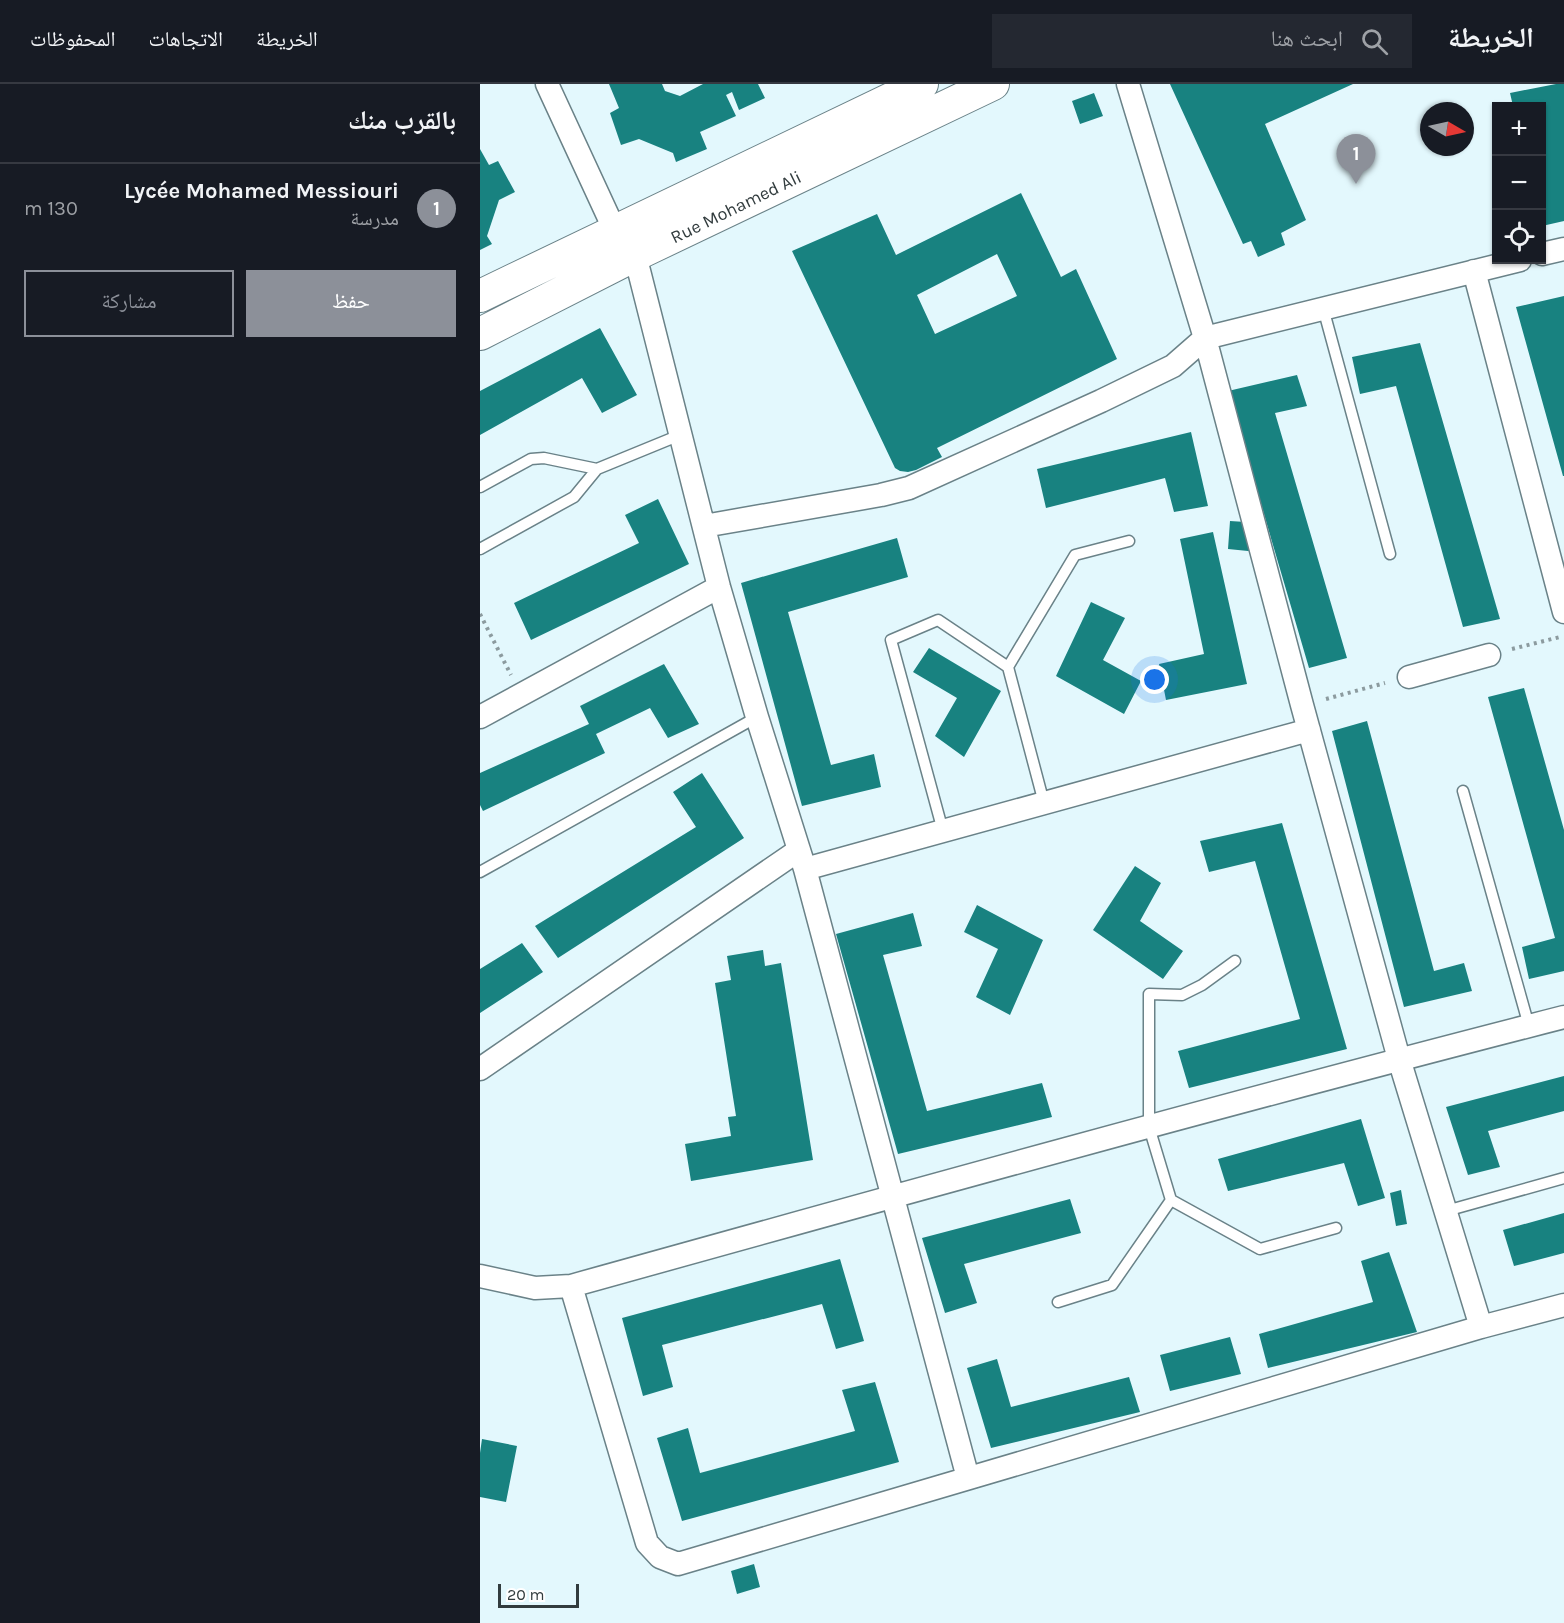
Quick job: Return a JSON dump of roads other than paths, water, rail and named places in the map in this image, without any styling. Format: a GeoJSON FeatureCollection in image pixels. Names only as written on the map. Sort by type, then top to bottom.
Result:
{"type":"FeatureCollection","features":[{"type":"Feature","properties":{"kind":"street"},"geometry":{"type":"LineString","coordinates":[[547,84],[615,231],[635,255],[719,586],[802,860],[968,1478]]}},
{"type":"Feature","properties":{"kind":"street"},"geometry":{"type":"LineString","coordinates":[[480,296],[922,84]]}},
{"type":"Feature","properties":{"kind":"street","name":"Rue Mohamed Ali"},"geometry":{"type":"LineString","coordinates":[[480,334],[635,255],[993,84]]}},
{"type":"Feature","properties":{"kind":"street"},"geometry":{"type":"LineString","coordinates":[[1128,84],[1205,338],[1399,1059],[1481,1327]]}},
{"type":"Feature","properties":{"kind":"street"},"geometry":{"type":"LineString","coordinates":[[1546,253],[1564,249]]}},
{"type":"Feature","properties":{"kind":"street"},"geometry":{"type":"LineString","coordinates":[[704,526],[909,488],[1173,366],[1205,338],[1502,264]]}},
{"type":"Feature","properties":{"kind":"street"},"geometry":{"type":"LineString","coordinates":[[1474,270],[1564,612]]}},
{"type":"Feature","properties":{"kind":"street"},"geometry":{"type":"LineString","coordinates":[[480,717],[719,586]]}},
{"type":"Feature","properties":{"kind":"street"},"geometry":{"type":"LineString","coordinates":[[1409,677],[1489,655]]}},
{"type":"Feature","properties":{"kind":"street"},"geometry":{"type":"LineString","coordinates":[[480,1069],[802,860],[943,831],[1309,730]]}},
{"type":"Feature","properties":{"kind":"street"},"geometry":{"type":"LineString","coordinates":[[480,1276],[535,1288],[571,1286],[1399,1059],[1564,1017]]}},
{"type":"Feature","properties":{"kind":"street"},"geometry":{"type":"LineString","coordinates":[[571,1286],[647,1543],[660,1557],[678,1564],[1481,1327],[1564,1305]]}},
{"type":"Feature","properties":{"kind":"lane"},"geometry":{"type":"LineString","coordinates":[[1323,308],[1390,554]]}},
{"type":"Feature","properties":{"kind":"lane"},"geometry":{"type":"LineString","coordinates":[[480,549],[574,497],[597,469],[680,435]]}},
{"type":"Feature","properties":{"kind":"lane"},"geometry":{"type":"LineString","coordinates":[[480,487],[531,459],[544,458],[597,469]]}},
{"type":"Feature","properties":{"kind":"lane"},"geometry":{"type":"LineString","coordinates":[[1008,668],[1075,555],[1129,541]]}},
{"type":"Feature","properties":{"kind":"lane"},"geometry":{"type":"LineString","coordinates":[[943,831],[891,640],[938,620],[1008,668],[1044,803]]}},
{"type":"Feature","properties":{"kind":"lane"},"geometry":{"type":"LineString","coordinates":[[480,872],[757,717]]}},
{"type":"Feature","properties":{"kind":"lane"},"geometry":{"type":"LineString","coordinates":[[1463,791],[1529,1026]]}},
{"type":"Feature","properties":{"kind":"lane"},"geometry":{"type":"LineString","coordinates":[[1235,961],[1202,985],[1182,995],[1149,994],[1149,1127],[1171,1200],[1260,1249],[1336,1228]]}},
{"type":"Feature","properties":{"kind":"lane"},"geometry":{"type":"LineString","coordinates":[[1446,1211],[1564,1178]]}},
{"type":"Feature","properties":{"kind":"lane"},"geometry":{"type":"LineString","coordinates":[[1058,1302],[1112,1285],[1171,1200]]}},
{"type":"Feature","properties":{"kind":"place","name":"Lycée Mohamed Messiouri"},"geometry":{"type":"Point","coordinates":[1356,184]}}]}
